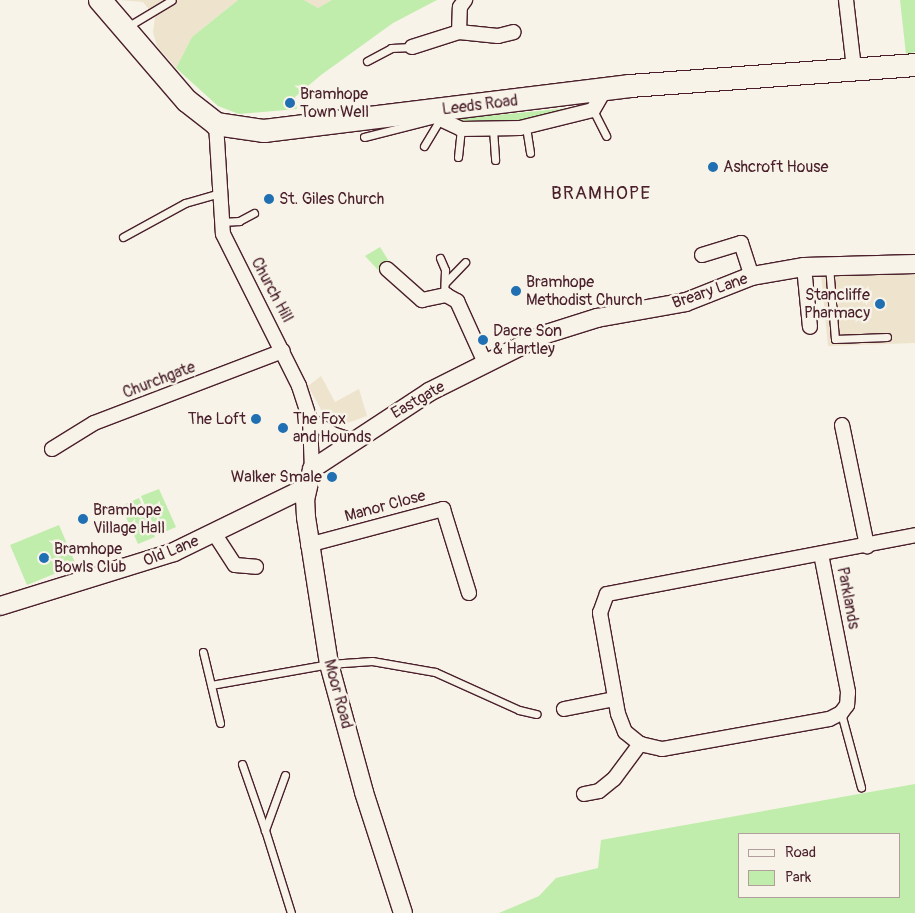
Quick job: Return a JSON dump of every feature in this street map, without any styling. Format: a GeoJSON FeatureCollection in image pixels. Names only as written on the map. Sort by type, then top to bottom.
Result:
{"type":"FeatureCollection","features":[{"type":"Feature","properties":{"kind":"highway"},"geometry":{"type":"LineString","coordinates":[[100,0],[187,101],[216,124]]}},
{"type":"Feature","properties":{"kind":"highway","name":"Leeds Road"},"geometry":{"type":"LineString","coordinates":[[216,124],[264,131],[436,116],[606,89],[854,68],[915,65]]}},
{"type":"Feature","properties":{"kind":"street"},"geometry":{"type":"LineString","coordinates":[[459,32],[460,7],[465,0]]}},
{"type":"Feature","properties":{"kind":"street"},"geometry":{"type":"LineString","coordinates":[[846,0],[854,68]]}},
{"type":"Feature","properties":{"kind":"street"},"geometry":{"type":"LineString","coordinates":[[412,47],[459,32],[498,36],[514,32]]}},
{"type":"Feature","properties":{"kind":"street"},"geometry":{"type":"LineString","coordinates":[[436,116],[461,129],[493,130],[526,127],[593,110],[606,89]]}},
{"type":"Feature","properties":{"kind":"street","name":"Church Hill"},"geometry":{"type":"LineString","coordinates":[[216,124],[223,234],[283,351],[310,420],[312,470]]}},
{"type":"Feature","properties":{"kind":"street"},"geometry":{"type":"LineString","coordinates":[[702,255],[741,244],[752,276]]}},
{"type":"Feature","properties":{"kind":"street","name":"Breary Lane"},"geometry":{"type":"LineString","coordinates":[[486,365],[543,335],[597,318],[686,302],[752,276],[828,266],[915,264]]}},
{"type":"Feature","properties":{"kind":"street"},"geometry":{"type":"LineString","coordinates":[[804,268],[810,327]]}},
{"type":"Feature","properties":{"kind":"street"},"geometry":{"type":"LineString","coordinates":[[388,269],[422,300],[444,290],[452,296],[457,301],[486,365]]}},
{"type":"Feature","properties":{"kind":"street","name":"Churchgate"},"geometry":{"type":"LineString","coordinates":[[52,449],[94,423],[283,351]]}},
{"type":"Feature","properties":{"kind":"street","name":"Eastgate"},"geometry":{"type":"LineString","coordinates":[[312,470],[429,392],[486,365]]}},
{"type":"Feature","properties":{"kind":"street"},"geometry":{"type":"LineString","coordinates":[[310,420],[332,434],[353,441]]}},
{"type":"Feature","properties":{"kind":"street"},"geometry":{"type":"LineString","coordinates":[[842,425],[866,546]]}},
{"type":"Feature","properties":{"kind":"street","name":"Moor Road"},"geometry":{"type":"LineString","coordinates":[[312,470],[305,500],[308,545],[329,664],[364,792],[403,913]]}},
{"type":"Feature","properties":{"kind":"street","name":"Old Lane"},"geometry":{"type":"LineString","coordinates":[[0,606],[157,558],[214,533],[307,487]]}},
{"type":"Feature","properties":{"kind":"street","name":"Manor Close"},"geometry":{"type":"LineString","coordinates":[[308,545],[443,509],[469,593]]}},
{"type":"Feature","properties":{"kind":"street"},"geometry":{"type":"LineString","coordinates":[[214,533],[235,565],[256,567]]}},
{"type":"Feature","properties":{"kind":"street"},"geometry":{"type":"LineString","coordinates":[[821,554],[915,535]]}},
{"type":"Feature","properties":{"kind":"street","name":"Parklands"},"geometry":{"type":"LineString","coordinates":[[640,744],[625,732],[615,699],[600,613],[607,594],[821,554],[848,692],[847,705],[841,713]]}},
{"type":"Feature","properties":{"kind":"street"},"geometry":{"type":"LineString","coordinates":[[564,710],[615,699]]}},
{"type":"Feature","properties":{"kind":"street"},"geometry":{"type":"LineString","coordinates":[[584,794],[599,790],[614,779],[640,744],[662,749],[829,719],[841,713]]}},
{"type":"Feature","properties":{"kind":"lane"},"geometry":{"type":"LineString","coordinates":[[125,28],[172,0]]}},
{"type":"Feature","properties":{"kind":"lane"},"geometry":{"type":"LineString","coordinates":[[367,61],[391,48],[412,47]]}},
{"type":"Feature","properties":{"kind":"lane"},"geometry":{"type":"LineString","coordinates":[[593,110],[606,136]]}},
{"type":"Feature","properties":{"kind":"lane"},"geometry":{"type":"LineString","coordinates":[[364,137],[383,135],[436,116]]}},
{"type":"Feature","properties":{"kind":"lane"},"geometry":{"type":"LineString","coordinates":[[424,146],[436,116]]}},
{"type":"Feature","properties":{"kind":"lane"},"geometry":{"type":"LineString","coordinates":[[526,127],[530,152]]}},
{"type":"Feature","properties":{"kind":"lane"},"geometry":{"type":"LineString","coordinates":[[458,157],[461,129]]}},
{"type":"Feature","properties":{"kind":"lane"},"geometry":{"type":"LineString","coordinates":[[493,130],[495,160]]}},
{"type":"Feature","properties":{"kind":"lane"},"geometry":{"type":"LineString","coordinates":[[122,237],[185,203],[219,192]]}},
{"type":"Feature","properties":{"kind":"lane"},"geometry":{"type":"LineString","coordinates":[[222,222],[239,221],[254,213]]}},
{"type":"Feature","properties":{"kind":"lane"},"geometry":{"type":"LineString","coordinates":[[440,258],[444,290]]}},
{"type":"Feature","properties":{"kind":"lane"},"geometry":{"type":"LineString","coordinates":[[444,290],[465,262]]}},
{"type":"Feature","properties":{"kind":"lane"},"geometry":{"type":"LineString","coordinates":[[828,266],[835,339],[887,337]]}},
{"type":"Feature","properties":{"kind":"lane"},"geometry":{"type":"LineString","coordinates":[[203,652],[220,723]]}},
{"type":"Feature","properties":{"kind":"lane"},"geometry":{"type":"LineString","coordinates":[[211,685],[329,664],[369,661],[424,669],[537,714]]}},
{"type":"Feature","properties":{"kind":"lane"},"geometry":{"type":"LineString","coordinates":[[841,713],[861,786]]}},
{"type":"Feature","properties":{"kind":"lane"},"geometry":{"type":"LineString","coordinates":[[242,764],[266,830],[291,913]]}},
{"type":"Feature","properties":{"kind":"lane"},"geometry":{"type":"LineString","coordinates":[[266,830],[285,776]]}},
{"type":"Feature","properties":{"kind":"shaded area"},"geometry":{"type":"Polygon","coordinates":[[[119,0],[238,0],[192,37],[176,68],[157,46],[153,32],[155,17],[143,2],[119,0]]]}},
{"type":"Feature","properties":{"kind":"shaded area"},"geometry":{"type":"Polygon","coordinates":[[[304,0],[332,0],[318,8],[304,0]]]}},
{"type":"Feature","properties":{"kind":"shaded area"},"geometry":{"type":"Polygon","coordinates":[[[821,273],[915,273],[915,343],[828,346],[821,273]]]}},
{"type":"Feature","properties":{"kind":"shaded area"},"geometry":{"type":"Polygon","coordinates":[[[321,376],[335,402],[359,389],[367,416],[333,428],[330,426],[308,386],[321,376]]]}},
{"type":"Feature","properties":{"kind":"green space"},"geometry":{"type":"Polygon","coordinates":[[[238,0],[304,0],[318,8],[332,0],[437,0],[393,23],[321,75],[295,97],[297,109],[239,114],[218,106],[176,68],[192,37],[238,0]]]}},
{"type":"Feature","properties":{"kind":"green space"},"geometry":{"type":"Polygon","coordinates":[[[900,0],[915,0],[915,52],[906,54],[900,0]]]}},
{"type":"Feature","properties":{"kind":"green space"},"geometry":{"type":"Polygon","coordinates":[[[589,106],[522,122],[459,122],[457,119],[589,106]]]}},
{"type":"Feature","properties":{"kind":"green space"},"geometry":{"type":"Polygon","coordinates":[[[380,247],[390,263],[379,271],[365,256],[380,247]]]}},
{"type":"Feature","properties":{"kind":"green space"},"geometry":{"type":"Polygon","coordinates":[[[159,489],[176,527],[158,535],[141,496],[159,489]]]}},
{"type":"Feature","properties":{"kind":"green space"},"geometry":{"type":"Polygon","coordinates":[[[139,498],[155,537],[138,544],[121,506],[139,498]]]}},
{"type":"Feature","properties":{"kind":"green space","name":"Bramhope Bowls Club"},"geometry":{"type":"Polygon","coordinates":[[[59,525],[76,565],[27,585],[10,545],[59,525]]]}},
{"type":"Feature","properties":{"kind":"green space"},"geometry":{"type":"Polygon","coordinates":[[[915,784],[915,913],[499,913],[539,896],[556,878],[598,868],[601,840],[915,784]]]}},
{"type":"Feature","properties":{"kind":"place","name":"Bramhope Town Well"},"geometry":{"type":"Point","coordinates":[290,103]}},
{"type":"Feature","properties":{"kind":"place","name":"Ashcroft House"},"geometry":{"type":"Point","coordinates":[713,167]}},
{"type":"Feature","properties":{"kind":"place","name":"St. Giles Church"},"geometry":{"type":"Point","coordinates":[269,199]}},
{"type":"Feature","properties":{"kind":"place","name":"Bramhope Methodist Church"},"geometry":{"type":"Point","coordinates":[516,291]}},
{"type":"Feature","properties":{"kind":"place","name":"Stancliffe Pharmacy"},"geometry":{"type":"Point","coordinates":[880,304]}},
{"type":"Feature","properties":{"kind":"place","name":"Dacre Son & Hartley"},"geometry":{"type":"Point","coordinates":[483,340]}},
{"type":"Feature","properties":{"kind":"place","name":"The Loft"},"geometry":{"type":"Point","coordinates":[256,419]}},
{"type":"Feature","properties":{"kind":"place","name":"The Fox and Hounds"},"geometry":{"type":"Point","coordinates":[283,428]}},
{"type":"Feature","properties":{"kind":"place","name":"Walker Smale"},"geometry":{"type":"Point","coordinates":[332,477]}},
{"type":"Feature","properties":{"kind":"place","name":"Bramhope Village Hall"},"geometry":{"type":"Point","coordinates":[83,519]}},
{"type":"Feature","properties":{"kind":"place","name":"Bramhope Bowls Club"},"geometry":{"type":"Point","coordinates":[44,558]}},
{"type":"Feature","properties":{"kind":"district","name":"BRAMHOPE"},"geometry":{"type":"Point","coordinates":[601,194]}}]}
